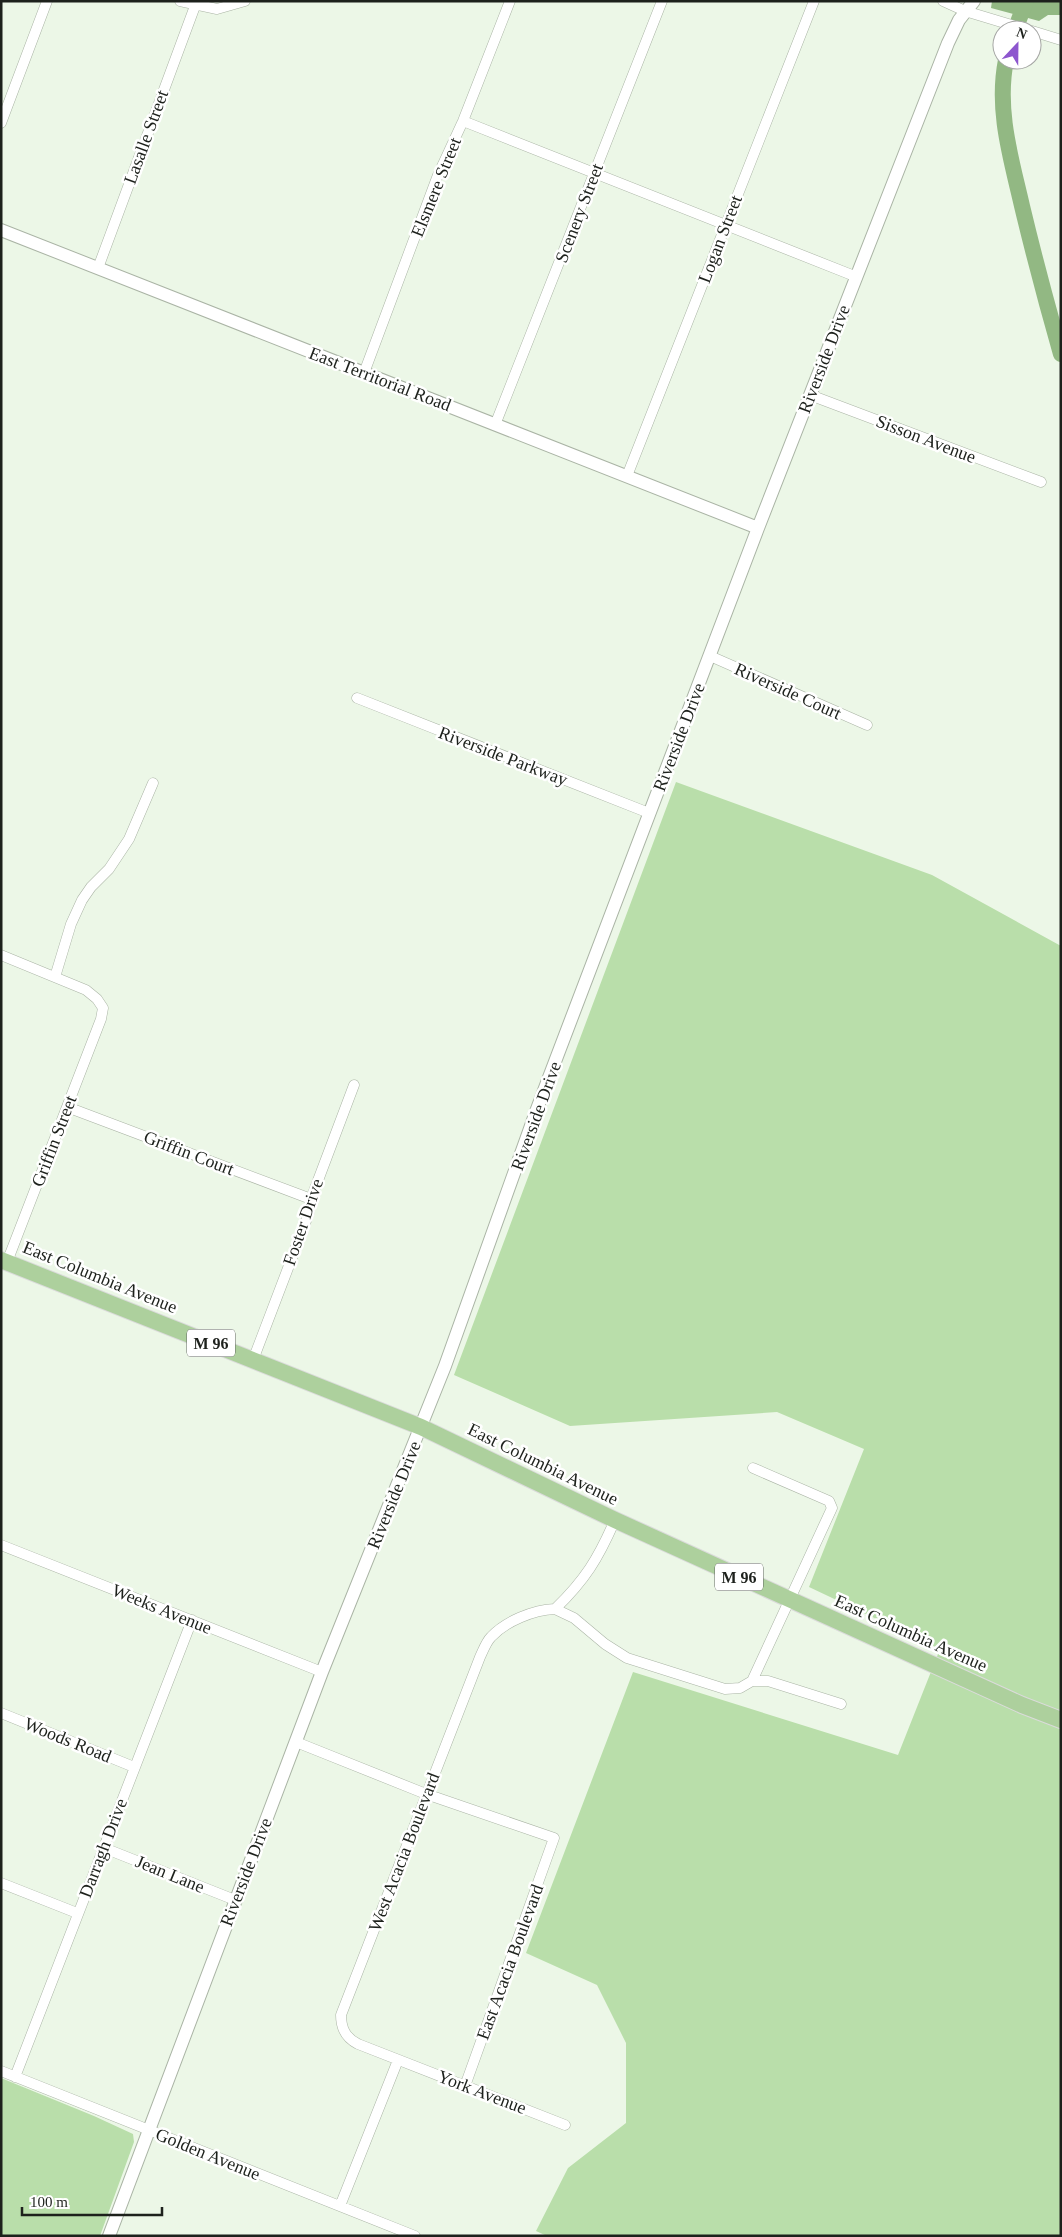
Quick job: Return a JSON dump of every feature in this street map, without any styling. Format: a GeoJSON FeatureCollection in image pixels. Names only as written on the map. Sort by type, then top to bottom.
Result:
{"type":"FeatureCollection","features":[{"type":"Feature","properties":{"kind":"main road","name":"East Columbia Avenue"},"geometry":{"type":"LineString","coordinates":[[4,1261],[421,1427],[615,1520],[789,1600],[1061,1720]]}},
{"type":"Feature","properties":{"kind":"street"},"geometry":{"type":"LineString","coordinates":[[1,123],[47,1]]}},
{"type":"Feature","properties":{"kind":"street"},"geometry":{"type":"LineString","coordinates":[[180,1],[195,6],[217,9],[245,1]]}},
{"type":"Feature","properties":{"kind":"street","name":"Elsmere Street"},"geometry":{"type":"LineString","coordinates":[[364,373],[435,183],[463,121],[510,1]]}},
{"type":"Feature","properties":{"kind":"street","name":"Scenery Street"},"geometry":{"type":"LineString","coordinates":[[495,424],[662,1]]}},
{"type":"Feature","properties":{"kind":"street","name":"Logan Street"},"geometry":{"type":"LineString","coordinates":[[627,476],[814,1]]}},
{"type":"Feature","properties":{"kind":"street"},"geometry":{"type":"LineString","coordinates":[[943,1],[993,20]]}},
{"type":"Feature","properties":{"kind":"street","name":"Riverside Drive"},"geometry":{"type":"LineString","coordinates":[[109,2236],[322,1672],[445,1366],[537,1109],[758,528],[948,43],[965,11],[974,1]]}},
{"type":"Feature","properties":{"kind":"street","name":"Lasalle Street"},"geometry":{"type":"LineString","coordinates":[[98,268],[195,6]]}},
{"type":"Feature","properties":{"kind":"street"},"geometry":{"type":"LineString","coordinates":[[1042,34],[1061,40]]}},
{"type":"Feature","properties":{"kind":"street"},"geometry":{"type":"LineString","coordinates":[[463,121],[857,277]]}},
{"type":"Feature","properties":{"kind":"street","name":"East Territorial Road"},"geometry":{"type":"LineString","coordinates":[[1,230],[758,528]]}},
{"type":"Feature","properties":{"kind":"street","name":"Sisson Avenue"},"geometry":{"type":"LineString","coordinates":[[810,395],[1041,482]]}},
{"type":"Feature","properties":{"kind":"street","name":"Riverside Court"},"geometry":{"type":"LineString","coordinates":[[710,656],[867,725]]}},
{"type":"Feature","properties":{"kind":"street","name":"Riverside Parkway"},"geometry":{"type":"LineString","coordinates":[[357,698],[649,813]]}},
{"type":"Feature","properties":{"kind":"street"},"geometry":{"type":"LineString","coordinates":[[1,956],[55,976],[71,924],[82,900],[91,887],[109,869],[129,839],[153,782]]}},
{"type":"Feature","properties":{"kind":"street","name":"Griffin Street"},"geometry":{"type":"LineString","coordinates":[[4,1261],[67,1107],[101,1019],[103,1008],[97,999],[86,990],[55,976]]}},
{"type":"Feature","properties":{"kind":"street","name":"Foster Drive"},"geometry":{"type":"LineString","coordinates":[[253,1360],[309,1213],[311,1199],[354,1085]]}},
{"type":"Feature","properties":{"kind":"street","name":"Griffin Court"},"geometry":{"type":"LineString","coordinates":[[67,1107],[311,1199]]}},
{"type":"Feature","properties":{"kind":"street"},"geometry":{"type":"LineString","coordinates":[[752,1681],[832,1508],[829,1501],[753,1468]]}},
{"type":"Feature","properties":{"kind":"street","name":"West Acacia Boulevard"},"geometry":{"type":"LineString","coordinates":[[398,2060],[358,2044],[348,2037],[342,2026],[341,2015],[480,1657],[490,1638],[506,1624],[546,1610],[555,1609],[577,1588],[593,1566],[615,1520]]}},
{"type":"Feature","properties":{"kind":"street","name":"Weeks Avenue"},"geometry":{"type":"LineString","coordinates":[[1,1545],[322,1672]]}},
{"type":"Feature","properties":{"kind":"street"},"geometry":{"type":"LineString","coordinates":[[555,1609],[574,1618],[605,1644],[627,1658],[725,1689],[740,1688],[752,1681],[776,1683],[840,1704]]}},
{"type":"Feature","properties":{"kind":"street","name":"Darragh Drive"},"geometry":{"type":"LineString","coordinates":[[15,2077],[192,1620]]}},
{"type":"Feature","properties":{"kind":"street","name":"Woods Road"},"geometry":{"type":"LineString","coordinates":[[1,1713],[134,1767]]}},
{"type":"Feature","properties":{"kind":"street"},"geometry":{"type":"LineString","coordinates":[[296,1742],[426,1794]]}},
{"type":"Feature","properties":{"kind":"street","name":"East Acacia Boulevard"},"geometry":{"type":"LineString","coordinates":[[426,1794],[554,1838],[465,2086]]}},
{"type":"Feature","properties":{"kind":"street","name":"Jean Lane"},"geometry":{"type":"LineString","coordinates":[[104,1848],[235,1900]]}},
{"type":"Feature","properties":{"kind":"street"},"geometry":{"type":"LineString","coordinates":[[1,1883],[77,1913]]}},
{"type":"Feature","properties":{"kind":"street"},"geometry":{"type":"LineString","coordinates":[[340,2206],[398,2060]]}},
{"type":"Feature","properties":{"kind":"street","name":"York Avenue"},"geometry":{"type":"LineString","coordinates":[[398,2060],[565,2125]]}},
{"type":"Feature","properties":{"kind":"street","name":"Golden Avenue"},"geometry":{"type":"LineString","coordinates":[[1,2071],[416,2236]]}},
{"type":"Feature","properties":{"kind":"shaded area"},"geometry":{"type":"Polygon","coordinates":[[[992,1],[1061,1],[1061,15],[1048,15],[1040,20],[1035,20],[991,8],[992,1]]]}},
{"type":"Feature","properties":{"kind":"shaded area"},"geometry":{"type":"Polygon","coordinates":[[[676,782],[932,875],[1061,946],[1061,2236],[547,2236],[536,2231],[568,2168],[626,2123],[626,2043],[597,1985],[526,1953],[633,1672],[898,1755],[940,1649],[809,1587],[864,1449],[777,1412],[570,1426],[454,1375],[676,782]]]}},
{"type":"Feature","properties":{"kind":"shaded area"},"geometry":{"type":"Polygon","coordinates":[[[1,2078],[133,2134],[134,2142],[100,2236],[1,2236],[1,2078]]]}},
{"type":"Feature","properties":{"kind":"waterway"},"geometry":{"type":"LineString","coordinates":[[1019,20],[1026,1]]}},
{"type":"Feature","properties":{"kind":"waterway"},"geometry":{"type":"LineString","coordinates":[[1004,70],[1004,116],[1009,152],[1061,354]]}}]}
